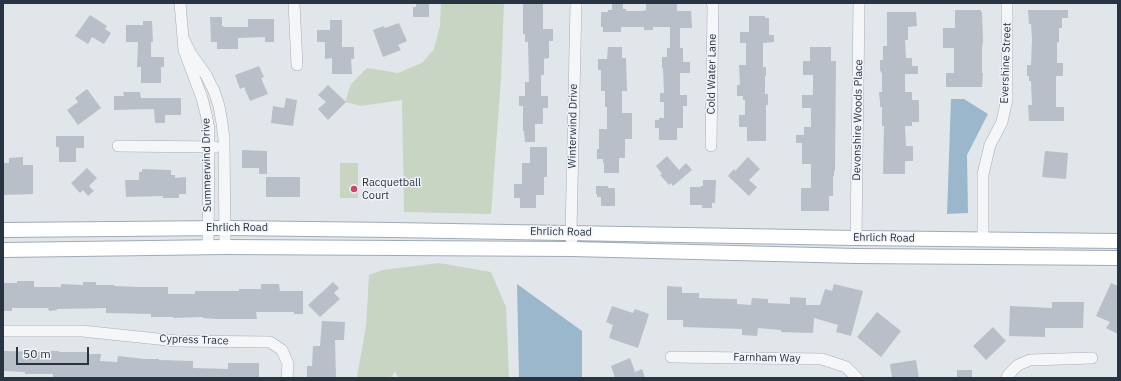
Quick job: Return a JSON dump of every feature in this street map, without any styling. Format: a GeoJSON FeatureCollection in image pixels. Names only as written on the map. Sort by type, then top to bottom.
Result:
{"type":"FeatureCollection","features":[{"type":"Feature","properties":{"kind":"main road","name":"Ehrlich Road"},"geometry":{"type":"LineString","coordinates":[[3,230],[225,228],[1118,241]]}},
{"type":"Feature","properties":{"kind":"main road"},"geometry":{"type":"LineString","coordinates":[[926,256],[936,250],[955,246],[1034,247],[1038,245],[1041,240]]}},
{"type":"Feature","properties":{"kind":"main road","name":"Ehrlich Road"},"geometry":{"type":"LineString","coordinates":[[3,250],[208,247],[572,249],[1118,258]]}},
{"type":"Feature","properties":{"kind":"street","name":"Summerwind Drive"},"geometry":{"type":"LineString","coordinates":[[180,3],[184,50],[197,84],[209,129],[208,247]]}},
{"type":"Feature","properties":{"kind":"street"},"geometry":{"type":"LineString","coordinates":[[294,3],[297,65]]}},
{"type":"Feature","properties":{"kind":"street","name":"Winterwind Drive"},"geometry":{"type":"LineString","coordinates":[[572,249],[571,232],[576,3]]}},
{"type":"Feature","properties":{"kind":"street","name":"Cold Water Lane"},"geometry":{"type":"LineString","coordinates":[[711,146],[712,3]]}},
{"type":"Feature","properties":{"kind":"street","name":"Devonshire Woods Place"},"geometry":{"type":"LineString","coordinates":[[856,238],[859,3]]}},
{"type":"Feature","properties":{"kind":"street","name":"Evershine Street"},"geometry":{"type":"LineString","coordinates":[[983,240],[983,174],[990,145],[1002,122],[1007,99],[1007,3]]}},
{"type":"Feature","properties":{"kind":"street","name":"Summerwind Drive"},"geometry":{"type":"LineString","coordinates":[[183,38],[191,54],[206,75],[219,106],[224,148],[225,247]]}},
{"type":"Feature","properties":{"kind":"street"},"geometry":{"type":"LineString","coordinates":[[118,146],[224,148]]}},
{"type":"Feature","properties":{"kind":"street","name":"Cypress Trace"},"geometry":{"type":"LineString","coordinates":[[3,331],[82,331],[176,341],[270,342],[282,350],[288,364],[287,378]]}},
{"type":"Feature","properties":{"kind":"street","name":"Farnham Way"},"geometry":{"type":"LineString","coordinates":[[671,357],[822,359],[846,367],[856,378]]}},
{"type":"Feature","properties":{"kind":"street"},"geometry":{"type":"LineString","coordinates":[[1008,378],[1008,375],[1018,365],[1030,360],[1092,358]]}},
{"type":"Feature","properties":{"kind":"green space"},"geometry":{"type":"Polygon","coordinates":[[[441,3],[504,3],[501,78],[491,214],[404,212],[402,100],[361,106],[345,102],[351,84],[367,68],[398,73],[422,63],[434,49],[440,26],[441,3]]]}},
{"type":"Feature","properties":{"kind":"green space"},"geometry":{"type":"Polygon","coordinates":[[[340,163],[358,163],[358,198],[340,198],[340,163]]]}},
{"type":"Feature","properties":{"kind":"green space"},"geometry":{"type":"Polygon","coordinates":[[[439,263],[491,272],[506,307],[509,378],[399,378],[395,372],[390,378],[358,378],[366,326],[369,275],[383,270],[439,263]]]}},
{"type":"Feature","properties":{"kind":"water"},"geometry":{"type":"Polygon","coordinates":[[[951,99],[964,99],[988,114],[967,155],[968,213],[947,214],[951,99]]]}},
{"type":"Feature","properties":{"kind":"water"},"geometry":{"type":"Polygon","coordinates":[[[517,284],[582,331],[582,378],[519,378],[517,284]]]}},
{"type":"Feature","properties":{"kind":"building"},"geometry":{"type":"Polygon","coordinates":[[[416,3],[429,3],[429,17],[413,17],[413,7],[416,7],[416,3]]]}},
{"type":"Feature","properties":{"kind":"building"},"geometry":{"type":"Polygon","coordinates":[[[523,3],[543,3],[543,29],[553,29],[553,41],[549,41],[549,58],[544,59],[544,75],[541,75],[541,96],[548,96],[548,108],[543,108],[543,124],[535,124],[535,142],[525,142],[523,131],[523,106],[519,106],[519,96],[525,96],[525,82],[529,82],[528,42],[525,42],[525,34],[523,34],[523,3]]]}},
{"type":"Feature","properties":{"kind":"building"},"geometry":{"type":"Polygon","coordinates":[[[612,3],[623,3],[623,9],[626,9],[626,11],[643,11],[646,10],[646,3],[658,3],[677,4],[677,11],[691,11],[692,28],[680,28],[680,48],[683,48],[683,62],[690,62],[690,73],[680,73],[680,95],[687,95],[687,106],[683,106],[683,128],[677,128],[677,140],[659,140],[659,128],[655,128],[655,120],[664,118],[664,102],[660,102],[660,93],[664,93],[662,57],[667,57],[667,48],[670,48],[670,27],[653,27],[653,30],[644,30],[644,27],[621,27],[621,32],[603,32],[603,27],[601,27],[601,12],[608,12],[608,10],[612,10],[612,3]]]}},
{"type":"Feature","properties":{"kind":"building"},"geometry":{"type":"Polygon","coordinates":[[[955,10],[981,10],[982,12],[982,87],[946,87],[946,73],[954,73],[954,48],[943,48],[943,28],[955,28],[955,10]]]}},
{"type":"Feature","properties":{"kind":"building"},"geometry":{"type":"Polygon","coordinates":[[[1028,10],[1068,10],[1068,18],[1062,18],[1062,28],[1059,28],[1059,42],[1057,42],[1057,63],[1063,63],[1063,76],[1056,76],[1056,107],[1064,107],[1064,121],[1029,121],[1028,105],[1032,105],[1031,81],[1029,81],[1029,76],[1027,76],[1027,65],[1031,65],[1032,39],[1028,10]]]}},
{"type":"Feature","properties":{"kind":"building"},"geometry":{"type":"Polygon","coordinates":[[[887,12],[916,12],[917,26],[908,27],[908,40],[905,40],[906,58],[912,58],[912,66],[918,66],[918,74],[905,74],[905,92],[912,92],[912,100],[919,100],[919,122],[912,122],[912,126],[905,126],[906,146],[913,146],[913,161],[905,161],[905,174],[883,174],[884,126],[882,126],[882,107],[880,107],[879,92],[882,92],[880,60],[883,60],[883,46],[887,46],[887,12]]]}},
{"type":"Feature","properties":{"kind":"building"},"geometry":{"type":"Polygon","coordinates":[[[90,15],[107,26],[105,29],[111,33],[104,44],[92,37],[88,44],[75,36],[90,15]]]}},
{"type":"Feature","properties":{"kind":"building"},"geometry":{"type":"Polygon","coordinates":[[[749,16],[765,16],[765,18],[769,18],[769,35],[774,35],[774,42],[763,43],[763,67],[766,67],[765,94],[768,94],[768,105],[766,105],[766,141],[747,141],[747,127],[739,127],[739,115],[745,115],[745,100],[743,100],[743,96],[737,96],[737,85],[740,85],[739,65],[746,65],[746,43],[740,43],[740,32],[749,32],[749,16]]]}},
{"type":"Feature","properties":{"kind":"building"},"geometry":{"type":"Polygon","coordinates":[[[210,17],[222,17],[222,26],[225,27],[248,27],[248,19],[274,19],[274,42],[265,42],[265,37],[238,38],[238,49],[217,49],[217,42],[211,42],[210,17]]]}},
{"type":"Feature","properties":{"kind":"building"},"geometry":{"type":"Polygon","coordinates":[[[330,20],[342,20],[342,47],[354,47],[354,59],[351,59],[352,74],[332,74],[332,58],[325,59],[325,42],[317,42],[317,30],[330,30],[330,20]]]}},
{"type":"Feature","properties":{"kind":"building"},"geometry":{"type":"Polygon","coordinates":[[[143,21],[152,21],[153,42],[151,42],[151,57],[164,57],[164,67],[161,67],[161,83],[141,83],[141,67],[137,67],[138,42],[126,42],[126,25],[143,25],[143,21]]]}},
{"type":"Feature","properties":{"kind":"building"},"geometry":{"type":"Polygon","coordinates":[[[399,23],[407,41],[398,45],[401,50],[383,57],[373,30],[399,23]]]}},
{"type":"Feature","properties":{"kind":"building"},"geometry":{"type":"Polygon","coordinates":[[[608,47],[622,47],[622,58],[626,58],[627,91],[622,91],[622,113],[632,113],[632,139],[625,139],[625,158],[619,158],[619,173],[604,173],[603,159],[597,159],[597,149],[599,149],[599,129],[607,129],[605,91],[601,91],[601,70],[598,70],[598,59],[607,59],[608,47]]]}},
{"type":"Feature","properties":{"kind":"building"},"geometry":{"type":"Polygon","coordinates":[[[810,47],[831,47],[831,61],[836,61],[835,171],[833,176],[833,196],[829,196],[829,211],[801,211],[801,188],[811,188],[811,164],[802,164],[802,143],[796,143],[796,135],[804,135],[804,127],[811,127],[811,108],[802,108],[802,95],[813,95],[813,75],[803,75],[803,61],[810,61],[810,47]]]}},
{"type":"Feature","properties":{"kind":"building"},"geometry":{"type":"Polygon","coordinates":[[[259,66],[264,77],[261,78],[268,94],[250,101],[244,87],[240,89],[235,75],[259,66]]]}},
{"type":"Feature","properties":{"kind":"building"},"geometry":{"type":"Polygon","coordinates":[[[328,85],[346,102],[328,120],[318,109],[326,102],[318,95],[328,85]]]}},
{"type":"Feature","properties":{"kind":"building"},"geometry":{"type":"Polygon","coordinates":[[[87,89],[101,108],[78,125],[67,110],[78,102],[75,98],[87,89]]]}},
{"type":"Feature","properties":{"kind":"building"},"geometry":{"type":"Polygon","coordinates":[[[123,92],[140,92],[141,98],[181,98],[181,115],[165,115],[165,123],[155,123],[154,109],[114,110],[114,96],[124,96],[123,92]]]}},
{"type":"Feature","properties":{"kind":"building"},"geometry":{"type":"Polygon","coordinates":[[[286,98],[297,100],[293,126],[271,123],[273,106],[284,108],[286,98]]]}},
{"type":"Feature","properties":{"kind":"building"},"geometry":{"type":"Polygon","coordinates":[[[56,136],[84,136],[84,148],[76,148],[76,162],[59,162],[59,147],[56,147],[56,136]]]}},
{"type":"Feature","properties":{"kind":"building"},"geometry":{"type":"Polygon","coordinates":[[[530,147],[547,147],[547,177],[544,177],[544,195],[536,195],[536,208],[520,208],[520,198],[514,198],[514,184],[522,184],[522,163],[530,163],[530,147]]]}},
{"type":"Feature","properties":{"kind":"building"},"geometry":{"type":"Polygon","coordinates":[[[242,150],[267,151],[267,174],[259,174],[259,168],[242,168],[242,150]]]}},
{"type":"Feature","properties":{"kind":"building"},"geometry":{"type":"Polygon","coordinates":[[[1045,151],[1068,153],[1066,179],[1042,177],[1045,151]]]}},
{"type":"Feature","properties":{"kind":"building"},"geometry":{"type":"Polygon","coordinates":[[[667,156],[679,170],[686,163],[692,170],[673,186],[671,183],[669,185],[660,175],[662,174],[656,166],[667,156]]]}},
{"type":"Feature","properties":{"kind":"building"},"geometry":{"type":"Polygon","coordinates":[[[23,157],[23,165],[33,165],[33,194],[3,195],[3,163],[9,163],[9,158],[23,157]]]}},
{"type":"Feature","properties":{"kind":"building"},"geometry":{"type":"Polygon","coordinates":[[[748,157],[760,169],[749,180],[757,187],[749,196],[728,176],[748,157]]]}},
{"type":"Feature","properties":{"kind":"building"},"geometry":{"type":"Polygon","coordinates":[[[87,168],[97,178],[89,186],[94,191],[88,196],[83,190],[80,193],[71,183],[87,168]]]}},
{"type":"Feature","properties":{"kind":"building"},"geometry":{"type":"Polygon","coordinates":[[[142,169],[171,170],[171,175],[175,175],[175,178],[186,177],[186,194],[179,194],[179,198],[163,198],[163,196],[126,197],[125,180],[139,180],[139,172],[142,172],[142,169]]]}},
{"type":"Feature","properties":{"kind":"building"},"geometry":{"type":"Polygon","coordinates":[[[266,177],[300,177],[300,197],[266,197],[266,177]]]}},
{"type":"Feature","properties":{"kind":"building"},"geometry":{"type":"Polygon","coordinates":[[[703,180],[716,180],[715,203],[712,203],[712,208],[702,208],[702,205],[690,205],[690,187],[703,186],[703,180]]]}},
{"type":"Feature","properties":{"kind":"building"},"geometry":{"type":"Polygon","coordinates":[[[596,186],[608,186],[608,188],[615,188],[615,206],[601,206],[601,197],[597,197],[596,186]]]}},
{"type":"Feature","properties":{"kind":"building"},"geometry":{"type":"Polygon","coordinates":[[[17,281],[34,281],[34,287],[61,287],[61,284],[83,285],[83,282],[96,282],[96,285],[168,287],[168,294],[195,294],[195,291],[239,291],[239,289],[261,289],[261,284],[279,284],[280,291],[303,291],[303,314],[294,314],[294,312],[256,312],[257,319],[216,319],[203,317],[151,317],[151,314],[106,313],[106,308],[57,309],[49,311],[48,308],[12,308],[12,311],[4,311],[3,283],[17,283],[17,281]]]}},
{"type":"Feature","properties":{"kind":"building"},"geometry":{"type":"Polygon","coordinates":[[[333,282],[339,288],[334,293],[340,299],[320,317],[308,305],[333,282]]]}},
{"type":"Feature","properties":{"kind":"building"},"geometry":{"type":"Polygon","coordinates":[[[1111,283],[1118,286],[1118,334],[1106,328],[1110,322],[1096,316],[1111,283]]]}},
{"type":"Feature","properties":{"kind":"building"},"geometry":{"type":"Polygon","coordinates":[[[834,284],[863,291],[851,336],[836,332],[838,325],[814,318],[813,333],[781,332],[781,330],[758,328],[757,336],[742,335],[742,329],[683,327],[683,320],[667,320],[667,286],[682,287],[682,293],[699,293],[699,298],[737,299],[737,304],[751,305],[752,298],[768,299],[768,303],[790,304],[790,297],[806,298],[806,305],[820,305],[825,289],[832,291],[834,284]]]}},
{"type":"Feature","properties":{"kind":"building"},"geometry":{"type":"Polygon","coordinates":[[[1052,302],[1084,302],[1083,328],[1045,328],[1045,337],[1009,336],[1010,306],[1052,308],[1052,302]]]}},
{"type":"Feature","properties":{"kind":"building"},"geometry":{"type":"Polygon","coordinates":[[[612,306],[633,313],[635,309],[649,314],[638,348],[609,338],[613,325],[606,322],[612,306]]]}},
{"type":"Feature","properties":{"kind":"building"},"geometry":{"type":"Polygon","coordinates":[[[877,312],[901,331],[881,357],[857,337],[877,312]]]}},
{"type":"Feature","properties":{"kind":"building"},"geometry":{"type":"Polygon","coordinates":[[[322,321],[345,322],[344,340],[335,340],[336,378],[307,378],[307,366],[312,366],[313,346],[320,346],[322,321]]]}},
{"type":"Feature","properties":{"kind":"building"},"geometry":{"type":"Polygon","coordinates":[[[993,327],[1006,341],[986,360],[973,346],[993,327]]]}},
{"type":"Feature","properties":{"kind":"building"},"geometry":{"type":"Polygon","coordinates":[[[3,351],[88,352],[88,354],[101,354],[100,361],[117,362],[118,356],[159,360],[193,361],[193,368],[228,369],[228,363],[259,363],[259,378],[53,378],[53,374],[25,374],[25,372],[3,371],[3,351]]]}},
{"type":"Feature","properties":{"kind":"building"},"geometry":{"type":"Polygon","coordinates":[[[630,358],[635,372],[642,369],[645,378],[615,378],[611,366],[630,358]]]}},
{"type":"Feature","properties":{"kind":"building"},"geometry":{"type":"Polygon","coordinates":[[[916,360],[919,378],[892,378],[890,364],[916,360]]]}},
{"type":"Feature","properties":{"kind":"building"},"geometry":{"type":"Polygon","coordinates":[[[957,370],[972,370],[972,378],[957,378],[957,370]]]}},
{"type":"Feature","properties":{"kind":"place","name":"Racquetball Court"},"geometry":{"type":"Point","coordinates":[354,189]}}]}
